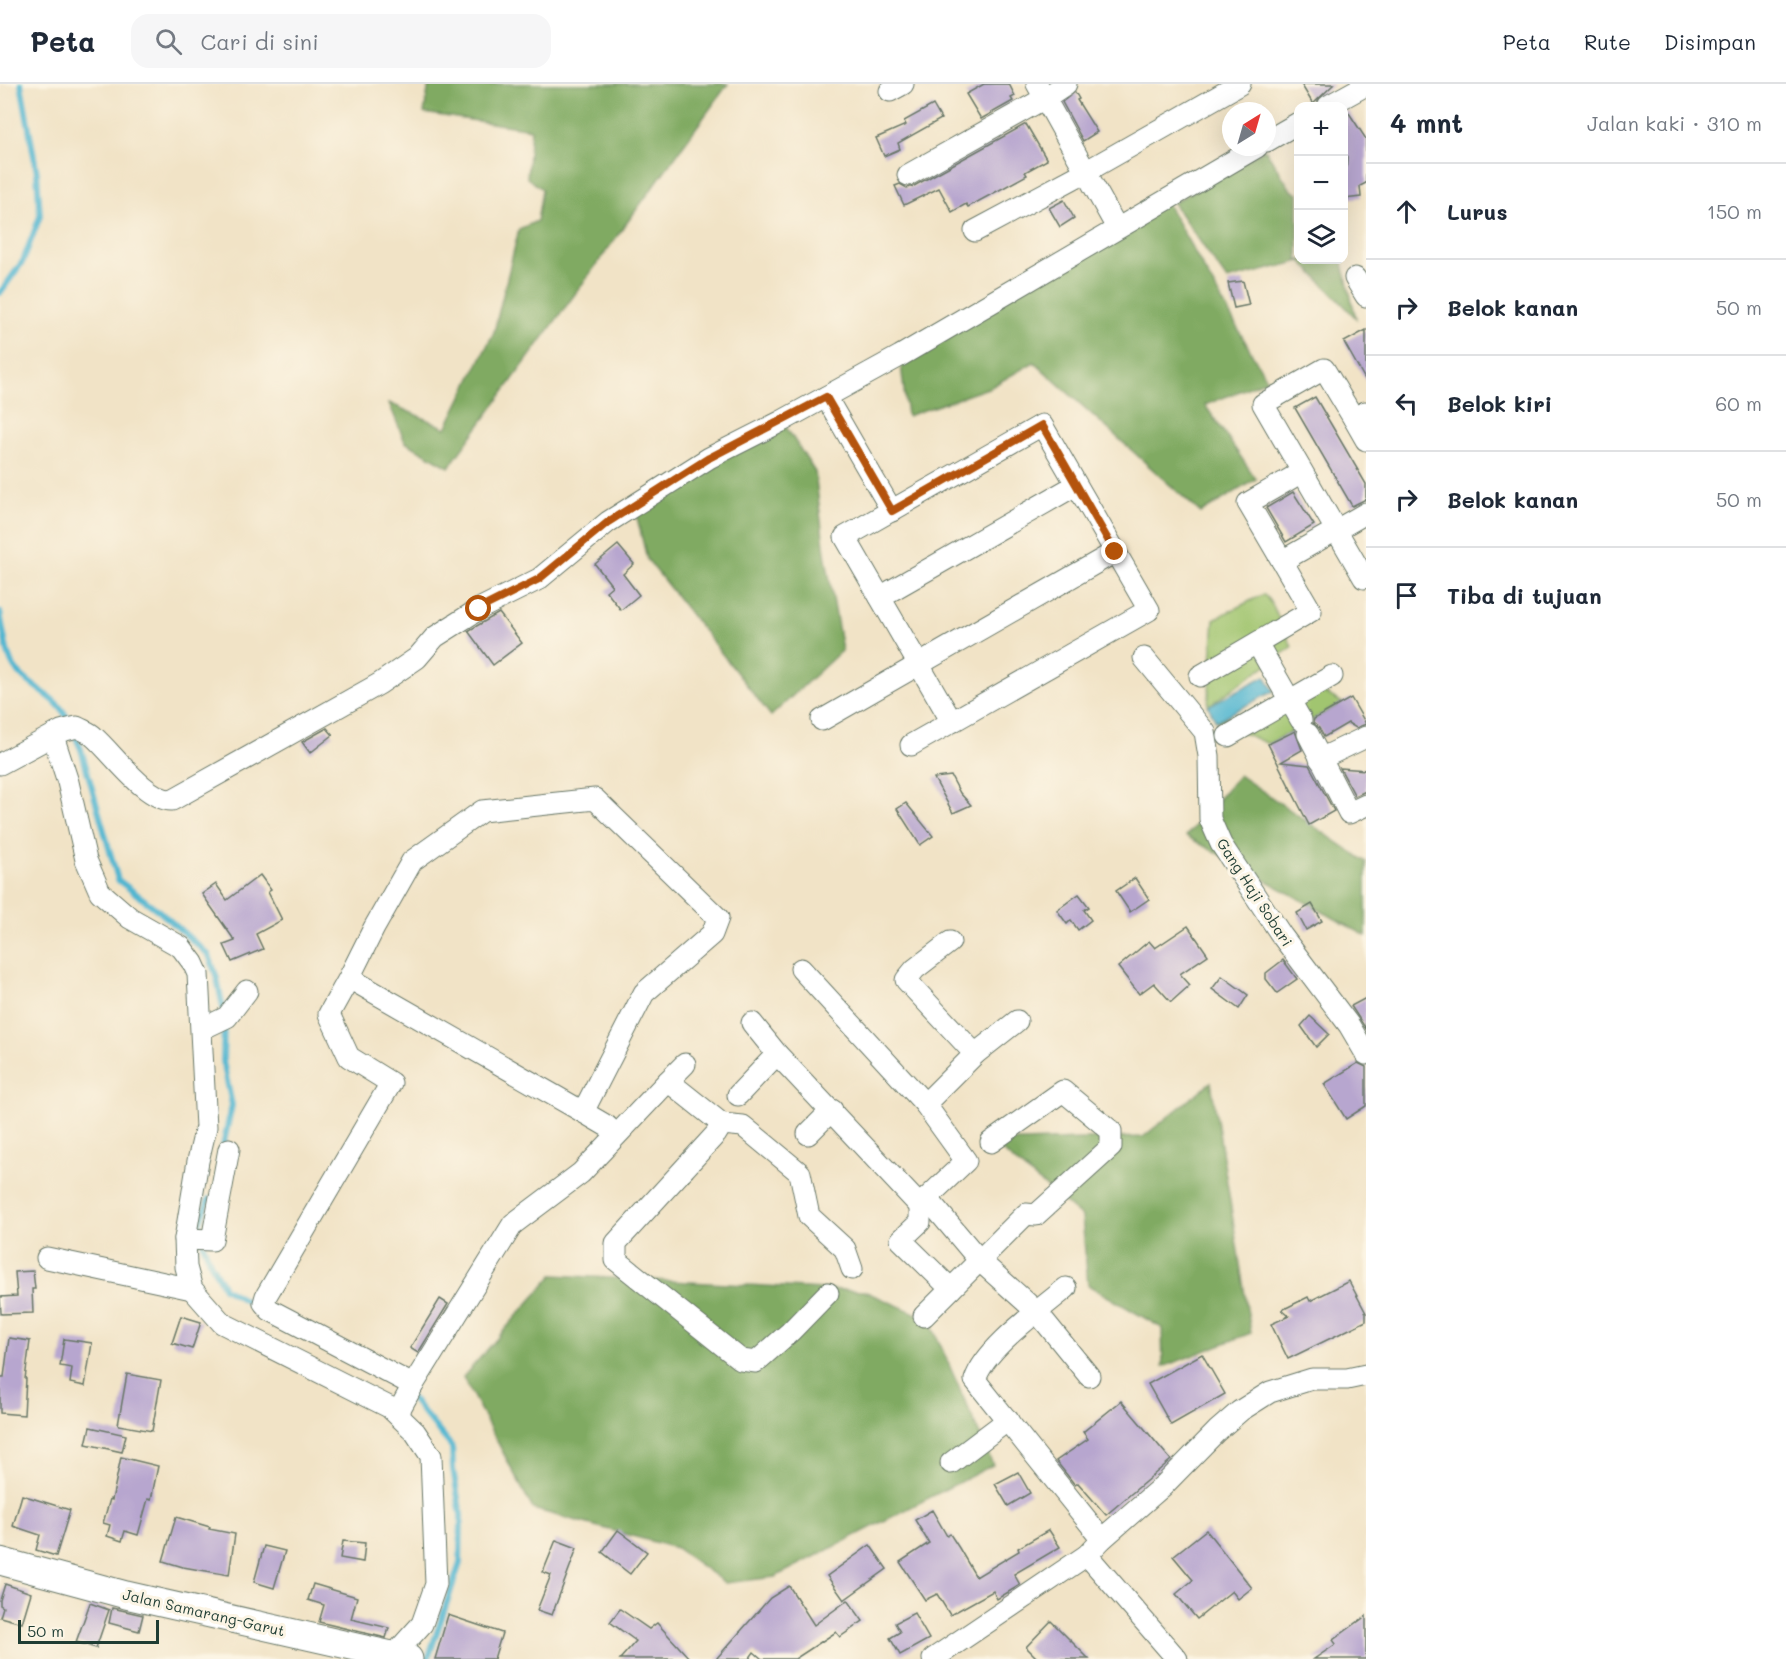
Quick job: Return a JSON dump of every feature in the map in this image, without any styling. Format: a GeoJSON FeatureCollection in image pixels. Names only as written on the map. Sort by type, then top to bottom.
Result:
{"type":"FeatureCollection","features":[{"type":"Feature","properties":{"kind":"main road","name":"Jalan Samarang-Garut"},"geometry":{"type":"LineString","coordinates":[[0,1561],[126,1595],[401,1657]]}},
{"type":"Feature","properties":{"kind":"street"},"geometry":{"type":"LineString","coordinates":[[908,175],[1041,91],[1066,84]]}},
{"type":"Feature","properties":{"kind":"street"},"geometry":{"type":"LineString","coordinates":[[975,231],[1087,171],[1240,84]]}},
{"type":"Feature","properties":{"kind":"street"},"geometry":{"type":"LineString","coordinates":[[1335,102],[1366,85]]}},
{"type":"Feature","properties":{"kind":"street"},"geometry":{"type":"LineString","coordinates":[[1041,91],[1117,228]]}},
{"type":"Feature","properties":{"kind":"street"},"geometry":{"type":"LineString","coordinates":[[1276,136],[1294,126]]}},
{"type":"Feature","properties":{"kind":"street"},"geometry":{"type":"LineString","coordinates":[[0,764],[64,731],[92,735],[136,782],[162,798],[172,800],[379,684],[417,658],[435,638],[479,609],[539,579],[618,516],[709,458],[826,397],[1241,156]]}},
{"type":"Feature","properties":{"kind":"street"},"geometry":{"type":"LineString","coordinates":[[1364,578],[1263,404],[1324,369],[1360,415],[1366,440]]}},
{"type":"Feature","properties":{"kind":"street"},"geometry":{"type":"LineString","coordinates":[[826,397],[892,511]]}},
{"type":"Feature","properties":{"kind":"street"},"geometry":{"type":"LineString","coordinates":[[911,746],[1149,610],[1042,425],[845,537],[952,722]]}},
{"type":"Feature","properties":{"kind":"street"},"geometry":{"type":"LineString","coordinates":[[1200,676],[1311,611],[1248,503],[1302,472]]}},
{"type":"Feature","properties":{"kind":"street"},"geometry":{"type":"LineString","coordinates":[[880,597],[1076,485]]}},
{"type":"Feature","properties":{"kind":"street"},"geometry":{"type":"LineString","coordinates":[[1282,561],[1366,513]]}},
{"type":"Feature","properties":{"kind":"street"},"geometry":{"type":"LineString","coordinates":[[822,720],[1115,552]]}},
{"type":"Feature","properties":{"kind":"street"},"geometry":{"type":"LineString","coordinates":[[1257,643],[1305,727],[1349,813],[1366,806]]}},
{"type":"Feature","properties":{"kind":"street","name":"Gang Haji Sobari"},"geometry":{"type":"LineString","coordinates":[[1144,658],[1205,732],[1209,756],[1210,819],[1221,844],[1282,936],[1349,1025],[1366,1054]]}},
{"type":"Feature","properties":{"kind":"street"},"geometry":{"type":"LineString","coordinates":[[1228,736],[1332,676]]}},
{"type":"Feature","properties":{"kind":"street"},"geometry":{"type":"LineString","coordinates":[[64,731],[68,782],[86,860],[100,891],[130,918],[182,947],[198,974],[214,1023],[206,1127],[198,1161],[196,1240],[186,1267],[192,1289],[222,1323],[400,1412],[430,1456],[435,1584],[422,1624],[401,1657]]}},
{"type":"Feature","properties":{"kind":"street"},"geometry":{"type":"LineString","coordinates":[[1320,759],[1366,737]]}},
{"type":"Feature","properties":{"kind":"street"},"geometry":{"type":"LineString","coordinates":[[413,1385],[270,1310],[264,1304],[272,1286],[391,1083],[349,1057],[329,1014],[412,861],[482,811],[595,799],[718,918],[712,934],[644,993],[583,1112]]}},
{"type":"Feature","properties":{"kind":"street"},"geometry":{"type":"LineString","coordinates":[[950,942],[915,969],[906,980],[975,1054]]}},
{"type":"Feature","properties":{"kind":"street"},"geometry":{"type":"LineString","coordinates":[[801,969],[925,1104],[980,1150]]}},
{"type":"Feature","properties":{"kind":"street"},"geometry":{"type":"LineString","coordinates":[[350,978],[607,1125]]}},
{"type":"Feature","properties":{"kind":"street"},"geometry":{"type":"LineString","coordinates":[[214,1023],[247,991]]}},
{"type":"Feature","properties":{"kind":"street"},"geometry":{"type":"LineString","coordinates":[[925,1104],[975,1054],[1017,1021]]}},
{"type":"Feature","properties":{"kind":"street"},"geometry":{"type":"LineString","coordinates":[[752,1023],[777,1054],[980,1261],[1037,1312],[1089,1376]]}},
{"type":"Feature","properties":{"kind":"street"},"geometry":{"type":"LineString","coordinates":[[738,1095],[777,1054]]}},
{"type":"Feature","properties":{"kind":"street"},"geometry":{"type":"LineString","coordinates":[[400,1412],[413,1385],[513,1224],[581,1173],[685,1064]]}},
{"type":"Feature","properties":{"kind":"street"},"geometry":{"type":"LineString","coordinates":[[669,1081],[722,1124],[743,1126],[800,1173],[809,1216],[845,1249],[852,1269]]}},
{"type":"Feature","properties":{"kind":"street"},"geometry":{"type":"LineString","coordinates":[[924,1316],[951,1290],[980,1261],[1026,1214],[1036,1215],[1111,1147],[1111,1131],[1063,1091],[980,1150],[923,1202],[920,1222],[901,1240],[951,1290]]}},
{"type":"Feature","properties":{"kind":"street"},"geometry":{"type":"LineString","coordinates":[[807,1134],[832,1110]]}},
{"type":"Feature","properties":{"kind":"street"},"geometry":{"type":"LineString","coordinates":[[722,1124],[716,1134],[616,1243],[616,1260],[741,1360],[756,1362],[790,1332],[828,1293]]}},
{"type":"Feature","properties":{"kind":"street"},"geometry":{"type":"LineString","coordinates":[[196,1240],[212,1240],[229,1149]]}},
{"type":"Feature","properties":{"kind":"street"},"geometry":{"type":"LineString","coordinates":[[47,1258],[192,1289]]}},
{"type":"Feature","properties":{"kind":"street"},"geometry":{"type":"LineString","coordinates":[[1066,1288],[993,1350],[978,1369],[975,1380],[1102,1539]]}},
{"type":"Feature","properties":{"kind":"street"},"geometry":{"type":"LineString","coordinates":[[933,1659],[1087,1555],[1164,1485],[1217,1431],[1250,1404],[1270,1392],[1312,1379],[1347,1379],[1366,1375]]}},
{"type":"Feature","properties":{"kind":"street"},"geometry":{"type":"LineString","coordinates":[[951,1462],[1008,1420]]}},
{"type":"Feature","properties":{"kind":"street"},"geometry":{"type":"LineString","coordinates":[[1087,1555],[1177,1659]]}},
{"type":"Feature","properties":{"kind":"green space"},"geometry":{"type":"Polygon","coordinates":[[[429,84],[728,84],[449,467],[405,442],[389,403],[446,428],[494,332],[519,229],[537,221],[542,189],[527,178],[531,129],[424,113],[429,84]]]}},
{"type":"Feature","properties":{"kind":"green space"},"geometry":{"type":"Polygon","coordinates":[[[1253,156],[1269,156],[1294,192],[1294,263],[1227,280],[1173,203],[1253,156]]]}},
{"type":"Feature","properties":{"kind":"green space"},"geometry":{"type":"Polygon","coordinates":[[[1165,200],[1267,380],[1205,405],[1256,479],[1201,513],[1034,362],[991,387],[907,416],[900,356],[1165,200]]]}},
{"type":"Feature","properties":{"kind":"green space"},"geometry":{"type":"Polygon","coordinates":[[[1304,264],[1343,264],[1356,318],[1304,264]]]}},
{"type":"Feature","properties":{"kind":"green space"},"geometry":{"type":"Polygon","coordinates":[[[782,421],[815,472],[825,553],[842,650],[771,716],[647,559],[635,509],[782,421]]]}},
{"type":"Feature","properties":{"kind":"green space"},"geometry":{"type":"Polygon","coordinates":[[[1264,594],[1273,606],[1292,647],[1208,706],[1214,619],[1264,594]]]}},
{"type":"Feature","properties":{"kind":"green space"},"geometry":{"type":"Polygon","coordinates":[[[1321,691],[1343,703],[1268,744],[1216,721],[1321,691]]]}},
{"type":"Feature","properties":{"kind":"green space"},"geometry":{"type":"Polygon","coordinates":[[[1239,775],[1366,862],[1366,936],[1186,836],[1239,775]]]}},
{"type":"Feature","properties":{"kind":"green space"},"geometry":{"type":"Polygon","coordinates":[[[1211,1082],[1251,1333],[1163,1367],[1162,1328],[1088,1285],[1082,1217],[991,1142],[1143,1137],[1211,1082]]]}},
{"type":"Feature","properties":{"kind":"green space"},"geometry":{"type":"Polygon","coordinates":[[[553,1275],[864,1291],[929,1319],[993,1465],[775,1577],[725,1583],[676,1548],[533,1509],[463,1377],[553,1275]]]}},
{"type":"Feature","properties":{"kind":"water"},"geometry":{"type":"Polygon","coordinates":[[[1265,676],[1274,691],[1216,721],[1208,706],[1265,676]]]}},
{"type":"Feature","properties":{"kind":"building"},"geometry":{"type":"Polygon","coordinates":[[[984,84],[1009,84],[1015,96],[1011,98],[1013,101],[981,119],[966,94],[984,84]]]}},
{"type":"Feature","properties":{"kind":"building"},"geometry":{"type":"Polygon","coordinates":[[[1301,84],[1334,84],[1315,102],[1312,102],[1301,84]]]}},
{"type":"Feature","properties":{"kind":"building"},"geometry":{"type":"Polygon","coordinates":[[[1075,92],[1079,99],[1077,100],[1097,132],[1083,141],[1062,102],[1075,92]]]}},
{"type":"Feature","properties":{"kind":"building"},"geometry":{"type":"Polygon","coordinates":[[[933,105],[941,119],[898,143],[900,149],[884,156],[876,138],[906,125],[904,121],[933,105]]]}},
{"type":"Feature","properties":{"kind":"building"},"geometry":{"type":"Polygon","coordinates":[[[1348,112],[1366,139],[1366,183],[1360,186],[1361,197],[1348,199],[1348,112]]]}},
{"type":"Feature","properties":{"kind":"building"},"geometry":{"type":"Polygon","coordinates":[[[1026,124],[1047,160],[1025,172],[1027,175],[968,207],[966,204],[952,212],[939,188],[904,205],[895,186],[900,184],[907,188],[914,186],[1026,124]]]}},
{"type":"Feature","properties":{"kind":"building"},"geometry":{"type":"Polygon","coordinates":[[[1064,200],[1074,218],[1060,227],[1049,208],[1064,200]]]}},
{"type":"Feature","properties":{"kind":"building"},"geometry":{"type":"Polygon","coordinates":[[[1243,281],[1249,305],[1234,308],[1228,283],[1243,281]]]}},
{"type":"Feature","properties":{"kind":"building"},"geometry":{"type":"Polygon","coordinates":[[[1366,330],[1366,381],[1344,342],[1366,330]]]}},
{"type":"Feature","properties":{"kind":"building"},"geometry":{"type":"Polygon","coordinates":[[[1315,397],[1366,484],[1366,499],[1352,506],[1295,408],[1315,397]]]}},
{"type":"Feature","properties":{"kind":"building"},"geometry":{"type":"Polygon","coordinates":[[[1293,492],[1314,525],[1286,542],[1266,508],[1293,492]]]}},
{"type":"Feature","properties":{"kind":"building"},"geometry":{"type":"Polygon","coordinates":[[[618,545],[634,564],[623,574],[639,595],[621,610],[606,591],[612,586],[595,564],[618,545]]]}},
{"type":"Feature","properties":{"kind":"building"},"geometry":{"type":"Polygon","coordinates":[[[499,613],[522,643],[493,665],[468,631],[499,613]]]}},
{"type":"Feature","properties":{"kind":"building"},"geometry":{"type":"Polygon","coordinates":[[[1351,698],[1366,724],[1356,728],[1348,723],[1324,737],[1313,723],[1314,719],[1351,698]]]}},
{"type":"Feature","properties":{"kind":"building"},"geometry":{"type":"Polygon","coordinates":[[[327,728],[333,735],[310,753],[302,742],[327,728]]]}},
{"type":"Feature","properties":{"kind":"building"},"geometry":{"type":"Polygon","coordinates":[[[1295,731],[1302,750],[1281,762],[1309,765],[1334,811],[1309,825],[1268,744],[1295,731]]]}},
{"type":"Feature","properties":{"kind":"building"},"geometry":{"type":"Polygon","coordinates":[[[1340,768],[1366,770],[1366,791],[1355,796],[1340,768]]]}},
{"type":"Feature","properties":{"kind":"building"},"geometry":{"type":"Polygon","coordinates":[[[951,776],[960,793],[971,805],[953,813],[934,778],[951,776]]]}},
{"type":"Feature","properties":{"kind":"building"},"geometry":{"type":"Polygon","coordinates":[[[906,803],[933,836],[920,845],[897,809],[906,803]]]}},
{"type":"Feature","properties":{"kind":"building"},"geometry":{"type":"Polygon","coordinates":[[[260,875],[271,890],[268,892],[282,920],[256,934],[263,949],[232,962],[224,945],[235,941],[202,894],[216,884],[227,900],[260,875]]]}},
{"type":"Feature","properties":{"kind":"building"},"geometry":{"type":"Polygon","coordinates":[[[1135,878],[1149,899],[1130,912],[1116,891],[1135,878]]]}},
{"type":"Feature","properties":{"kind":"building"},"geometry":{"type":"Polygon","coordinates":[[[1079,894],[1089,907],[1084,910],[1091,920],[1078,930],[1071,920],[1067,924],[1057,910],[1079,894]]]}},
{"type":"Feature","properties":{"kind":"building"},"geometry":{"type":"Polygon","coordinates":[[[1312,904],[1322,921],[1306,930],[1297,913],[1312,904]]]}},
{"type":"Feature","properties":{"kind":"building"},"geometry":{"type":"Polygon","coordinates":[[[1188,926],[1208,955],[1180,974],[1190,985],[1171,1002],[1154,983],[1139,994],[1118,967],[1149,941],[1155,948],[1188,926]]]}},
{"type":"Feature","properties":{"kind":"building"},"geometry":{"type":"Polygon","coordinates":[[[1283,960],[1297,979],[1277,993],[1266,979],[1266,973],[1283,960]]]}},
{"type":"Feature","properties":{"kind":"building"},"geometry":{"type":"Polygon","coordinates":[[[1222,976],[1248,995],[1239,1009],[1212,989],[1222,976]]]}},
{"type":"Feature","properties":{"kind":"building"},"geometry":{"type":"Polygon","coordinates":[[[1366,998],[1366,1029],[1351,1006],[1366,998]]]}},
{"type":"Feature","properties":{"kind":"building"},"geometry":{"type":"Polygon","coordinates":[[[1310,1016],[1329,1034],[1316,1047],[1301,1026],[1310,1016]]]}},
{"type":"Feature","properties":{"kind":"building"},"geometry":{"type":"Polygon","coordinates":[[[1358,1063],[1366,1067],[1366,1106],[1346,1119],[1324,1084],[1358,1063]]]}},
{"type":"Feature","properties":{"kind":"building"},"geometry":{"type":"Polygon","coordinates":[[[33,1271],[35,1289],[32,1289],[33,1313],[1,1314],[0,1297],[17,1296],[15,1272],[33,1271]]]}},
{"type":"Feature","properties":{"kind":"building"},"geometry":{"type":"Polygon","coordinates":[[[1349,1281],[1366,1313],[1366,1321],[1288,1359],[1271,1324],[1289,1316],[1282,1310],[1308,1297],[1310,1301],[1349,1281]]]}},
{"type":"Feature","properties":{"kind":"building"},"geometry":{"type":"Polygon","coordinates":[[[440,1299],[448,1304],[418,1353],[410,1348],[440,1299]]]}},
{"type":"Feature","properties":{"kind":"building"},"geometry":{"type":"Polygon","coordinates":[[[181,1316],[201,1322],[192,1349],[172,1343],[181,1316]]]}},
{"type":"Feature","properties":{"kind":"building"},"geometry":{"type":"Polygon","coordinates":[[[9,1338],[30,1341],[25,1379],[24,1415],[0,1413],[0,1377],[4,1377],[9,1338]]]}},
{"type":"Feature","properties":{"kind":"building"},"geometry":{"type":"Polygon","coordinates":[[[64,1339],[92,1343],[85,1386],[70,1383],[72,1368],[60,1366],[64,1339]]]}},
{"type":"Feature","properties":{"kind":"building"},"geometry":{"type":"Polygon","coordinates":[[[1202,1354],[1225,1394],[1171,1425],[1148,1384],[1202,1354]]]}},
{"type":"Feature","properties":{"kind":"building"},"geometry":{"type":"Polygon","coordinates":[[[127,1374],[161,1380],[152,1431],[118,1425],[127,1374]]]}},
{"type":"Feature","properties":{"kind":"building"},"geometry":{"type":"Polygon","coordinates":[[[1121,1401],[1171,1460],[1106,1515],[1078,1483],[1075,1485],[1056,1461],[1088,1439],[1083,1432],[1121,1401]]]}},
{"type":"Feature","properties":{"kind":"building"},"geometry":{"type":"Polygon","coordinates":[[[90,1427],[126,1435],[122,1452],[86,1444],[90,1427]]]}},
{"type":"Feature","properties":{"kind":"building"},"geometry":{"type":"Polygon","coordinates":[[[121,1457],[158,1466],[151,1500],[148,1499],[138,1535],[125,1531],[122,1541],[107,1536],[110,1525],[103,1523],[110,1499],[112,1500],[121,1457]]]}},
{"type":"Feature","properties":{"kind":"building"},"geometry":{"type":"Polygon","coordinates":[[[1018,1472],[1030,1493],[1008,1506],[995,1484],[1018,1472]]]}},
{"type":"Feature","properties":{"kind":"building"},"geometry":{"type":"Polygon","coordinates":[[[22,1495],[70,1510],[56,1556],[36,1550],[40,1535],[13,1526],[22,1495]]]}},
{"type":"Feature","properties":{"kind":"building"},"geometry":{"type":"Polygon","coordinates":[[[932,1510],[947,1536],[950,1534],[976,1577],[1049,1530],[1060,1547],[1014,1574],[1020,1585],[997,1599],[993,1591],[950,1615],[937,1594],[925,1600],[900,1562],[929,1543],[915,1520],[932,1510]]]}},
{"type":"Feature","properties":{"kind":"building"},"geometry":{"type":"Polygon","coordinates":[[[176,1517],[210,1527],[209,1529],[235,1534],[229,1575],[163,1561],[176,1517]]]}},
{"type":"Feature","properties":{"kind":"building"},"geometry":{"type":"Polygon","coordinates":[[[618,1530],[647,1552],[630,1574],[602,1552],[618,1530]]]}},
{"type":"Feature","properties":{"kind":"building"},"geometry":{"type":"Polygon","coordinates":[[[1206,1530],[1252,1588],[1238,1599],[1232,1591],[1197,1619],[1176,1594],[1193,1580],[1173,1556],[1206,1530]]]}},
{"type":"Feature","properties":{"kind":"building"},"geometry":{"type":"Polygon","coordinates":[[[556,1540],[577,1548],[552,1615],[537,1610],[551,1575],[543,1572],[556,1540]]]}},
{"type":"Feature","properties":{"kind":"building"},"geometry":{"type":"Polygon","coordinates":[[[343,1541],[365,1543],[363,1562],[340,1558],[343,1541]]]}},
{"type":"Feature","properties":{"kind":"building"},"geometry":{"type":"Polygon","coordinates":[[[870,1545],[887,1569],[844,1600],[827,1576],[870,1545]]]}},
{"type":"Feature","properties":{"kind":"building"},"geometry":{"type":"Polygon","coordinates":[[[264,1546],[285,1551],[274,1588],[254,1582],[264,1546]]]}},
{"type":"Feature","properties":{"kind":"building"},"geometry":{"type":"Polygon","coordinates":[[[5,1584],[31,1593],[22,1623],[0,1617],[3,1607],[0,1605],[0,1600],[5,1584]]]}},
{"type":"Feature","properties":{"kind":"building"},"geometry":{"type":"Polygon","coordinates":[[[313,1584],[357,1597],[351,1619],[389,1628],[386,1638],[319,1622],[324,1605],[308,1600],[313,1584]]]}},
{"type":"Feature","properties":{"kind":"building"},"geometry":{"type":"Polygon","coordinates":[[[789,1586],[814,1625],[848,1600],[863,1621],[840,1637],[836,1632],[795,1659],[762,1659],[754,1652],[749,1659],[716,1659],[770,1598],[789,1586]]]}},
{"type":"Feature","properties":{"kind":"building"},"geometry":{"type":"Polygon","coordinates":[[[90,1603],[109,1610],[96,1648],[76,1642],[90,1603]]]}},
{"type":"Feature","properties":{"kind":"building"},"geometry":{"type":"Polygon","coordinates":[[[112,1608],[143,1615],[139,1631],[109,1623],[112,1608]]]}},
{"type":"Feature","properties":{"kind":"building"},"geometry":{"type":"Polygon","coordinates":[[[620,1609],[649,1629],[657,1623],[690,1659],[620,1659],[636,1641],[610,1622],[620,1609]]]}},
{"type":"Feature","properties":{"kind":"building"},"geometry":{"type":"Polygon","coordinates":[[[914,1613],[929,1639],[900,1655],[890,1638],[900,1632],[895,1623],[914,1613]]]}},
{"type":"Feature","properties":{"kind":"building"},"geometry":{"type":"Polygon","coordinates":[[[448,1615],[502,1633],[494,1659],[435,1659],[448,1615]]]}},
{"type":"Feature","properties":{"kind":"building"},"geometry":{"type":"Polygon","coordinates":[[[1366,1616],[1366,1659],[1314,1659],[1336,1644],[1333,1640],[1366,1616]]]}},
{"type":"Feature","properties":{"kind":"building"},"geometry":{"type":"Polygon","coordinates":[[[1051,1621],[1089,1659],[1038,1659],[1026,1647],[1051,1621]]]}},
{"type":"Feature","properties":{"kind":"waterway"},"geometry":{"type":"LineString","coordinates":[[0,293],[23,261],[40,216],[37,173],[21,84]]}},
{"type":"Feature","properties":{"kind":"waterway"},"geometry":{"type":"LineString","coordinates":[[0,612],[13,666],[24,678],[59,706],[70,724]]}},
{"type":"Feature","properties":{"kind":"waterway"},"geometry":{"type":"LineString","coordinates":[[74,733],[81,749],[118,880],[159,911],[209,955],[217,978],[224,1013]]}},
{"type":"Feature","properties":{"kind":"waterway"},"geometry":{"type":"LineString","coordinates":[[223,1146],[232,1105],[223,1061],[224,1023]]}},
{"type":"Feature","properties":{"kind":"waterway"},"geometry":{"type":"LineString","coordinates":[[200,1234],[198,1228],[209,1199]]}},
{"type":"Feature","properties":{"kind":"waterway"},"geometry":{"type":"LineString","coordinates":[[203,1244],[224,1288],[261,1310]]}},
{"type":"Feature","properties":{"kind":"waterway"},"geometry":{"type":"LineString","coordinates":[[411,1398],[452,1447],[453,1469],[461,1516],[460,1563],[428,1659]]}},
{"type":"Feature","properties":{"kind":"route"},"geometry":{"type":"LineString","coordinates":[[479,609],[539,579],[608,522],[709,458],[826,397],[892,511],[1042,425],[1115,552]]}}]}
